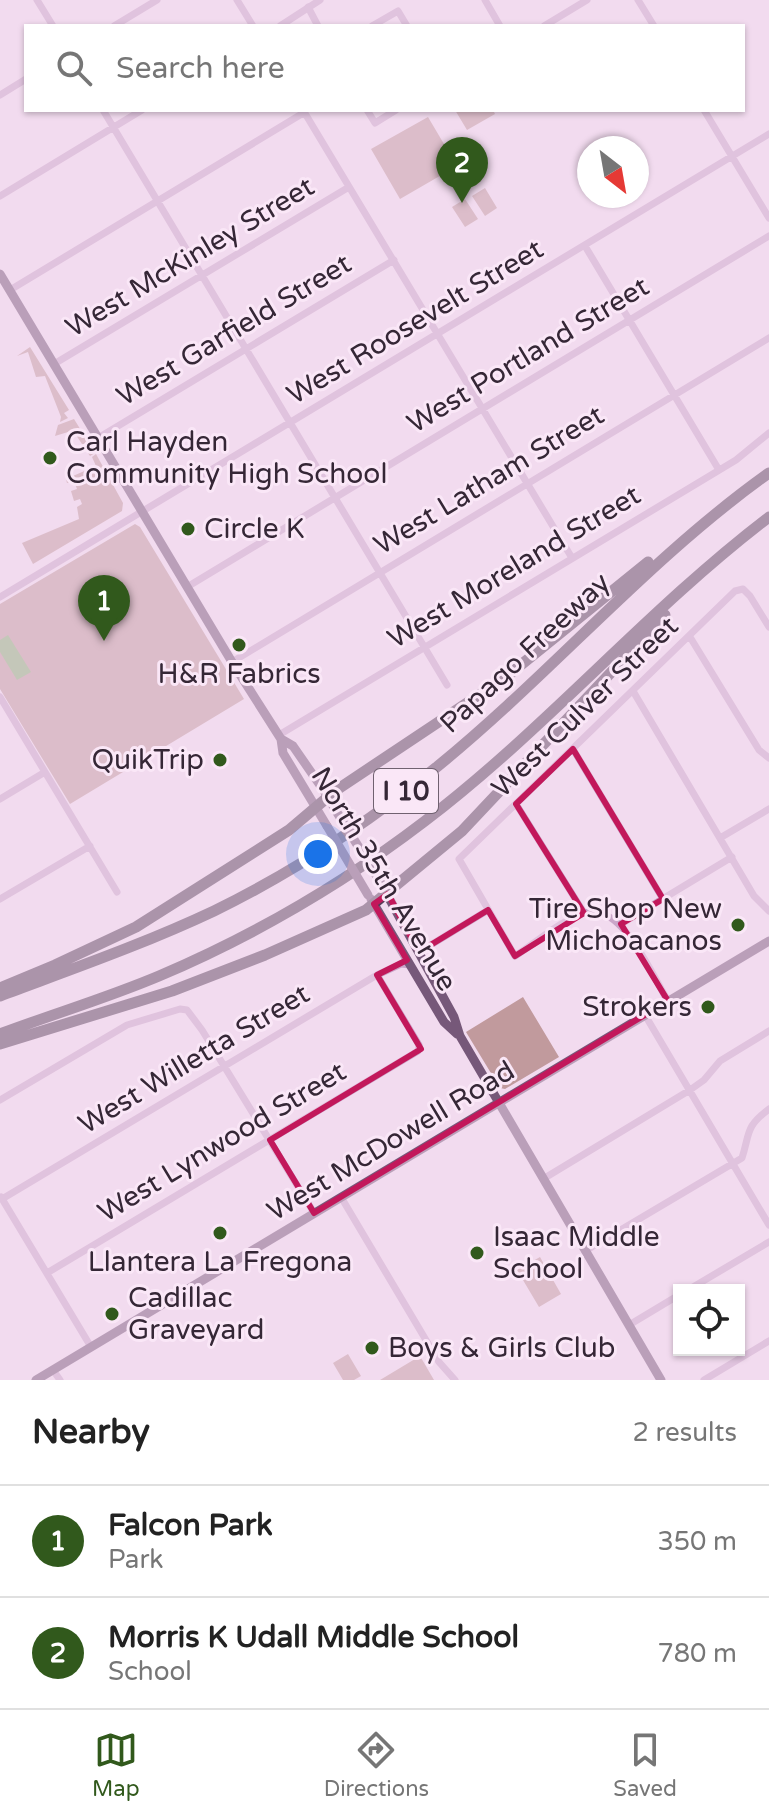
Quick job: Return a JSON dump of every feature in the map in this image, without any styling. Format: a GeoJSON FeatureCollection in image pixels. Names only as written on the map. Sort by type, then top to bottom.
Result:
{"type":"FeatureCollection","features":[{"type":"Feature","properties":{"kind":"highway","name":"Papago Freeway"},"geometry":{"type":"LineString","coordinates":[[0,996],[125,950],[217,909],[285,873],[348,833],[461,746],[662,558],[769,473]]}},
{"type":"Feature","properties":{"kind":"highway"},"geometry":{"type":"LineString","coordinates":[[0,988],[106,943],[145,922],[319,812],[506,677],[675,539],[748,487]]}},
{"type":"Feature","properties":{"kind":"highway","name":"I 10"},"geometry":{"type":"LineString","coordinates":[[0,1034],[172,970],[277,917],[371,860],[465,790],[522,741],[700,574],[769,517]]}},
{"type":"Feature","properties":{"kind":"highway"},"geometry":{"type":"LineString","coordinates":[[0,1044],[200,981],[354,916],[462,831],[741,539]]}},
{"type":"Feature","properties":{"kind":"main road","name":"North 35th Avenue"},"geometry":{"type":"LineString","coordinates":[[0,274],[280,737],[283,753],[444,1022],[460,1036]]}},
{"type":"Feature","properties":{"kind":"main road","name":"North 35th Avenue"},"geometry":{"type":"LineString","coordinates":[[280,737],[293,746],[386,890],[454,1017],[460,1036],[658,1379]]}},
{"type":"Feature","properties":{"kind":"main road","name":"West McDowell Road"},"geometry":{"type":"LineString","coordinates":[[36,1380],[769,941]]}},
{"type":"Feature","properties":{"kind":"street"},"geometry":{"type":"LineString","coordinates":[[37,0],[52,24]]}},
{"type":"Feature","properties":{"kind":"street"},"geometry":{"type":"LineString","coordinates":[[117,24],[157,0]]}},
{"type":"Feature","properties":{"kind":"street"},"geometry":{"type":"LineString","coordinates":[[237,0],[252,24]]}},
{"type":"Feature","properties":{"kind":"street"},"geometry":{"type":"LineString","coordinates":[[283,24],[320,0]]}},
{"type":"Feature","properties":{"kind":"street"},"geometry":{"type":"LineString","coordinates":[[485,0],[499,24]]}},
{"type":"Feature","properties":{"kind":"street"},"geometry":{"type":"LineString","coordinates":[[547,24],[587,0]]}},
{"type":"Feature","properties":{"kind":"street"},"geometry":{"type":"LineString","coordinates":[[638,0],[653,24]]}},
{"type":"Feature","properties":{"kind":"street"},"geometry":{"type":"LineString","coordinates":[[308,7],[317,24]]}},
{"type":"Feature","properties":{"kind":"street"},"geometry":{"type":"LineString","coordinates":[[375,24],[398,11],[406,24]]}},
{"type":"Feature","properties":{"kind":"street"},"geometry":{"type":"LineString","coordinates":[[0,95],[24,80]]}},
{"type":"Feature","properties":{"kind":"street"},"geometry":{"type":"LineString","coordinates":[[104,112],[447,685]]}},
{"type":"Feature","properties":{"kind":"street"},"geometry":{"type":"LineString","coordinates":[[0,196],[139,112]]}},
{"type":"Feature","properties":{"kind":"street"},"geometry":{"type":"LineString","coordinates":[[10,290],[302,112]]}},
{"type":"Feature","properties":{"kind":"street"},"geometry":{"type":"LineString","coordinates":[[305,112],[572,558]]}},
{"type":"Feature","properties":{"kind":"street"},"geometry":{"type":"LineString","coordinates":[[368,112],[375,123],[393,112]]}},
{"type":"Feature","properties":{"kind":"street"},"geometry":{"type":"LineString","coordinates":[[705,112],[769,218]]}},
{"type":"Feature","properties":{"kind":"street","name":"West Roosevelt Street"},"geometry":{"type":"LineString","coordinates":[[0,597],[769,134]]}},
{"type":"Feature","properties":{"kind":"street","name":"West McKinley Street"},"geometry":{"type":"LineString","coordinates":[[54,364],[349,187]]}},
{"type":"Feature","properties":{"kind":"street","name":"West Portland Street"},"geometry":{"type":"LineString","coordinates":[[187,587],[769,236]]}},
{"type":"Feature","properties":{"kind":"street"},"geometry":{"type":"LineString","coordinates":[[585,246],[719,470]]}},
{"type":"Feature","properties":{"kind":"street","name":"West Garfield Street"},"geometry":{"type":"LineString","coordinates":[[98,438],[394,260]]}},
{"type":"Feature","properties":{"kind":"street","name":"West Latham Street"},"geometry":{"type":"LineString","coordinates":[[232,662],[769,338]]}},
{"type":"Feature","properties":{"kind":"street","name":"West Moreland Street"},"geometry":{"type":"LineString","coordinates":[[280,737],[719,470],[769,433]]}},
{"type":"Feature","properties":{"kind":"street","name":"West Culver Street"},"geometry":{"type":"LineString","coordinates":[[488,910],[459,859],[735,591],[743,589],[769,627]]}},
{"type":"Feature","properties":{"kind":"street"},"geometry":{"type":"LineString","coordinates":[[690,637],[759,750],[769,758]]}},
{"type":"Feature","properties":{"kind":"street"},"geometry":{"type":"LineString","coordinates":[[633,691],[754,896],[769,911]]}},
{"type":"Feature","properties":{"kind":"street"},"geometry":{"type":"LineString","coordinates":[[0,698],[117,892]]}},
{"type":"Feature","properties":{"kind":"street"},"geometry":{"type":"LineString","coordinates":[[573,749],[663,899]]}},
{"type":"Feature","properties":{"kind":"street"},"geometry":{"type":"LineString","coordinates":[[0,799],[45,772]]}},
{"type":"Feature","properties":{"kind":"street"},"geometry":{"type":"LineString","coordinates":[[516,804],[584,913]]}},
{"type":"Feature","properties":{"kind":"street"},"geometry":{"type":"LineString","coordinates":[[720,838],[769,809]]}},
{"type":"Feature","properties":{"kind":"street"},"geometry":{"type":"LineString","coordinates":[[0,899],[90,846]]}},
{"type":"Feature","properties":{"kind":"street"},"geometry":{"type":"LineString","coordinates":[[621,924],[732,857]]}},
{"type":"Feature","properties":{"kind":"street"},"geometry":{"type":"LineString","coordinates":[[419,952],[488,910],[515,956],[584,913],[605,912],[621,924],[668,1001]]}},
{"type":"Feature","properties":{"kind":"street","name":"West Willetta Street"},"geometry":{"type":"LineString","coordinates":[[1,1197],[377,975],[399,965],[410,965]]}},
{"type":"Feature","properties":{"kind":"street","name":"West Lynwood Street"},"geometry":{"type":"LineString","coordinates":[[47,1273],[419,1048],[377,975]]}},
{"type":"Feature","properties":{"kind":"street"},"geometry":{"type":"LineString","coordinates":[[0,1100],[127,1025],[165,1012],[187,1010],[314,1213]]}},
{"type":"Feature","properties":{"kind":"street"},"geometry":{"type":"LineString","coordinates":[[645,1015],[769,1225]]}},
{"type":"Feature","properties":{"kind":"street"},"geometry":{"type":"LineString","coordinates":[[543,1179],[690,1090],[704,1080],[720,1061],[769,1031]]}},
{"type":"Feature","properties":{"kind":"street"},"geometry":{"type":"LineString","coordinates":[[585,1251],[742,1158],[746,1135],[754,1122],[769,1109]]}},
{"type":"Feature","properties":{"kind":"street"},"geometry":{"type":"LineString","coordinates":[[1,1197],[91,1347]]}},
{"type":"Feature","properties":{"kind":"street"},"geometry":{"type":"LineString","coordinates":[[341,1197],[439,1362],[455,1380]]}},
{"type":"Feature","properties":{"kind":"street"},"geometry":{"type":"LineString","coordinates":[[698,1284],[769,1242]]}},
{"type":"Feature","properties":{"kind":"street"},"geometry":{"type":"LineString","coordinates":[[629,1325],[673,1299]]}},
{"type":"Feature","properties":{"kind":"street"},"geometry":{"type":"LineString","coordinates":[[704,1380],[769,1341]]}},
{"type":"Feature","properties":{"kind":"street"},"geometry":{"type":"LineString","coordinates":[[53,1370],[60,1380]]}},
{"type":"Feature","properties":{"kind":"highlighted area"},"geometry":{"type":"Polygon","coordinates":[[[573,749],[663,899],[621,924],[668,1001],[314,1213],[270,1140],[421,1049],[377,975],[407,960],[374,904],[388,894],[419,952],[488,910],[515,956],[584,913],[516,804],[573,749]]]}},
{"type":"Feature","properties":{"kind":"shaded area"},"geometry":{"type":"Polygon","coordinates":[[[456,112],[494,112],[495,114],[467,130],[456,112]]]}},
{"type":"Feature","properties":{"kind":"shaded area"},"geometry":{"type":"Polygon","coordinates":[[[428,117],[457,166],[400,199],[371,149],[428,117]]]}},
{"type":"Feature","properties":{"kind":"shaded area"},"geometry":{"type":"Polygon","coordinates":[[[485,188],[497,208],[485,216],[472,196],[485,188]]]}},
{"type":"Feature","properties":{"kind":"shaded area"},"geometry":{"type":"Polygon","coordinates":[[[465,199],[478,219],[465,227],[452,207],[465,199]]]}},
{"type":"Feature","properties":{"kind":"shaded area"},"geometry":{"type":"Polygon","coordinates":[[[30,347],[69,410],[64,413],[68,418],[60,422],[61,417],[45,376],[36,377],[28,352],[17,356],[30,347]]]}},
{"type":"Feature","properties":{"kind":"shaded area"},"geometry":{"type":"Polygon","coordinates":[[[74,419],[95,453],[90,456],[76,435],[69,436],[68,432],[55,436],[58,425],[74,419]]]}},
{"type":"Feature","properties":{"kind":"shaded area"},"geometry":{"type":"Polygon","coordinates":[[[96,454],[123,503],[122,511],[33,564],[22,543],[79,519],[77,507],[82,504],[80,499],[74,501],[71,491],[77,489],[74,481],[67,483],[66,479],[96,466],[92,457],[96,454]]]}},
{"type":"Feature","properties":{"kind":"shaded area"},"geometry":{"type":"Polygon","coordinates":[[[135,524],[140,527],[244,699],[70,804],[0,689],[0,604],[135,524]]]}},
{"type":"Feature","properties":{"kind":"shaded area"},"geometry":{"type":"Polygon","coordinates":[[[8,635],[31,672],[17,680],[0,652],[0,640],[8,635]]]}},
{"type":"Feature","properties":{"kind":"shaded area"},"geometry":{"type":"Polygon","coordinates":[[[523,997],[559,1057],[505,1089],[500,1088],[466,1032],[523,997]]]}},
{"type":"Feature","properties":{"kind":"shaded area"},"geometry":{"type":"Polygon","coordinates":[[[540,1257],[561,1294],[539,1307],[517,1270],[540,1257]]]}},
{"type":"Feature","properties":{"kind":"shaded area"},"geometry":{"type":"Polygon","coordinates":[[[348,1354],[361,1376],[354,1380],[343,1380],[333,1363],[348,1354]]]}},
{"type":"Feature","properties":{"kind":"shaded area"},"geometry":{"type":"Polygon","coordinates":[[[420,1356],[434,1380],[380,1380],[420,1356]]]}},
{"type":"Feature","properties":{"kind":"place","name":"Morris K Udall Middle School"},"geometry":{"type":"Point","coordinates":[462,203]}},
{"type":"Feature","properties":{"kind":"place","name":"Carl Hayden Community High School"},"geometry":{"type":"Point","coordinates":[50,458]}},
{"type":"Feature","properties":{"kind":"place","name":"Circle K"},"geometry":{"type":"Point","coordinates":[188,529]}},
{"type":"Feature","properties":{"kind":"place","name":"Falcon Park"},"geometry":{"type":"Point","coordinates":[104,641]}},
{"type":"Feature","properties":{"kind":"place","name":"H&R Fabrics"},"geometry":{"type":"Point","coordinates":[239,645]}},
{"type":"Feature","properties":{"kind":"place","name":"QuikTrip"},"geometry":{"type":"Point","coordinates":[220,760]}},
{"type":"Feature","properties":{"kind":"place","name":"Tire Shop New Michoacanos"},"geometry":{"type":"Point","coordinates":[738,925]}},
{"type":"Feature","properties":{"kind":"place","name":"Strokers"},"geometry":{"type":"Point","coordinates":[708,1007]}},
{"type":"Feature","properties":{"kind":"place","name":"Llantera La Fregona"},"geometry":{"type":"Point","coordinates":[220,1233]}},
{"type":"Feature","properties":{"kind":"place","name":"Isaac Middle School"},"geometry":{"type":"Point","coordinates":[477,1253]}},
{"type":"Feature","properties":{"kind":"place","name":"Cadillac Graveyard"},"geometry":{"type":"Point","coordinates":[112,1314]}},
{"type":"Feature","properties":{"kind":"place","name":"Boys & Girls Club"},"geometry":{"type":"Point","coordinates":[372,1348]}}]}
